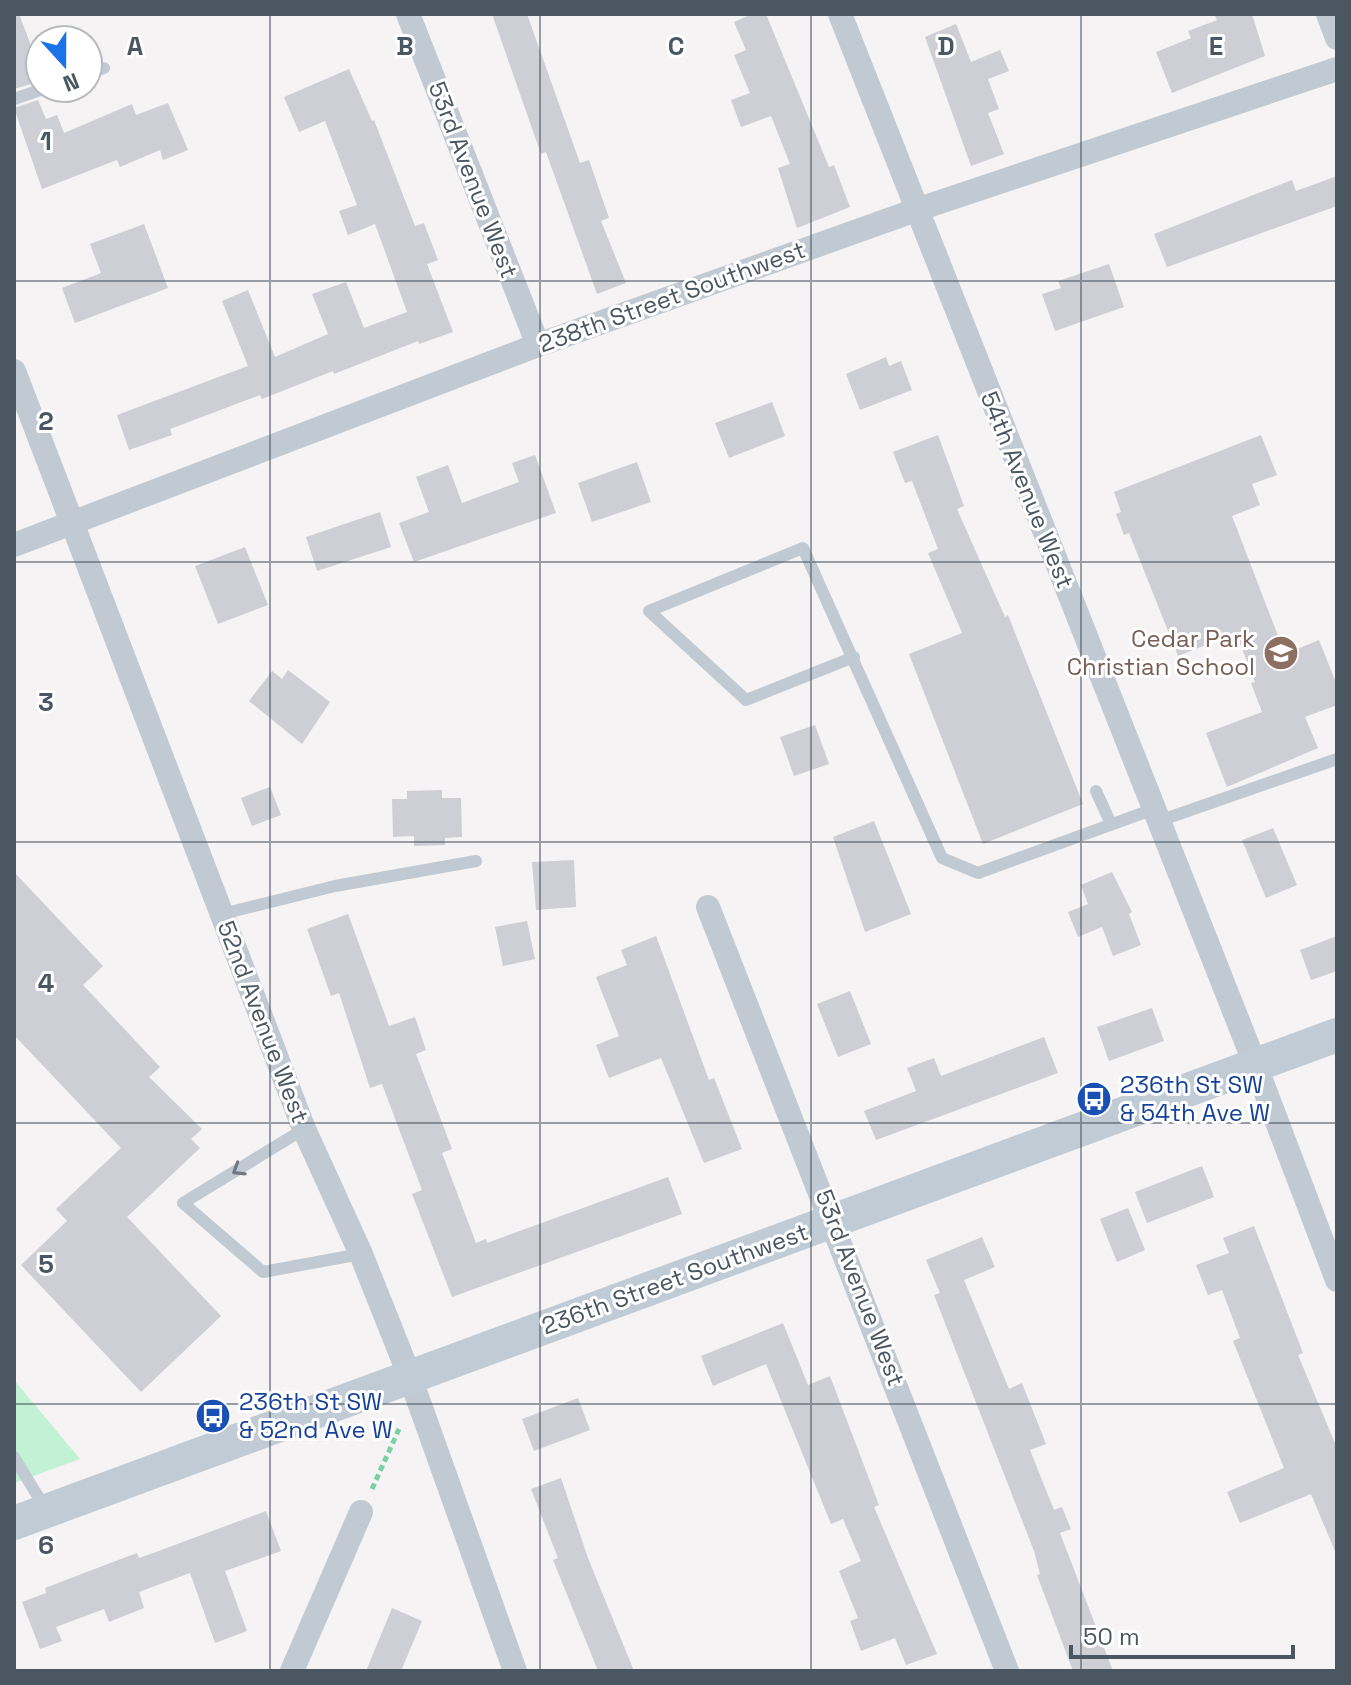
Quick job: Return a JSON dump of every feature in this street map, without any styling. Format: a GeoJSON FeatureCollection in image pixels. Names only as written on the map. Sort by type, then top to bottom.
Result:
{"type":"FeatureCollection","features":[{"type":"Feature","properties":{"kind":"main road","name":"236th Street Southwest"},"geometry":{"type":"LineString","coordinates":[[14,1523],[1337,1035]]}},
{"type":"Feature","properties":{"kind":"street","name":"53rd Avenue West"},"geometry":{"type":"LineString","coordinates":[[408,14],[538,345]]}},
{"type":"Feature","properties":{"kind":"street","name":"54th Avenue West"},"geometry":{"type":"LineString","coordinates":[[840,14],[1255,1064],[1337,1280]]}},
{"type":"Feature","properties":{"kind":"street"},"geometry":{"type":"LineString","coordinates":[[1328,14],[1337,38]]}},
{"type":"Feature","properties":{"kind":"street","name":"238th Street Southwest"},"geometry":{"type":"LineString","coordinates":[[14,545],[538,345],[916,210],[1337,69]]}},
{"type":"Feature","properties":{"kind":"street","name":"52nd Avenue West"},"geometry":{"type":"LineString","coordinates":[[14,371],[304,1129],[361,1254],[410,1377],[515,1671]]}},
{"type":"Feature","properties":{"kind":"street","name":"53rd Avenue West"},"geometry":{"type":"LineString","coordinates":[[708,907],[834,1221],[1007,1671]]}},
{"type":"Feature","properties":{"kind":"street"},"geometry":{"type":"LineString","coordinates":[[292,1671],[361,1512]]}},
{"type":"Feature","properties":{"kind":"lane"},"geometry":{"type":"LineString","coordinates":[[854,657],[746,700],[649,611],[803,548],[854,657],[942,858],[978,873],[1111,824],[1156,815],[1337,759]]}},
{"type":"Feature","properties":{"kind":"lane"},"geometry":{"type":"LineString","coordinates":[[1096,791],[1111,824]]}},
{"type":"Feature","properties":{"kind":"lane"},"geometry":{"type":"LineString","coordinates":[[222,914],[335,886],[476,861]]}},
{"type":"Feature","properties":{"kind":"lane"},"geometry":{"type":"LineString","coordinates":[[304,1129],[183,1203],[263,1272],[361,1254]]}},
{"type":"Feature","properties":{"kind":"lane"},"geometry":{"type":"LineString","coordinates":[[15,1461],[47,1511]]}},
{"type":"Feature","properties":{"kind":"path"},"geometry":{"type":"LineString","coordinates":[[361,1512],[399,1429]]}},
{"type":"Feature","properties":{"kind":"green space"},"geometry":{"type":"Polygon","coordinates":[[[14,1380],[80,1459],[14,1483],[14,1380]]]}},
{"type":"Feature","properties":{"kind":"building"},"geometry":{"type":"Polygon","coordinates":[[[14,14],[19,14],[24,27],[24,86],[14,89],[14,14]]]}},
{"type":"Feature","properties":{"kind":"building"},"geometry":{"type":"Polygon","coordinates":[[[492,14],[527,14],[580,163],[589,160],[609,218],[601,221],[626,283],[597,294],[546,152],[541,154],[492,14]]]}},
{"type":"Feature","properties":{"kind":"building"},"geometry":{"type":"Polygon","coordinates":[[[752,14],[766,14],[829,167],[834,165],[850,207],[797,228],[778,168],[790,164],[771,116],[741,127],[731,100],[750,93],[734,55],[746,50],[734,22],[752,14]]]}},
{"type":"Feature","properties":{"kind":"building"},"geometry":{"type":"Polygon","coordinates":[[[1214,14],[1252,14],[1265,56],[1172,93],[1156,52],[1191,38],[1188,31],[1217,20],[1214,14]]]}},
{"type":"Feature","properties":{"kind":"building"},"geometry":{"type":"Polygon","coordinates":[[[956,24],[971,62],[1000,50],[1009,71],[988,79],[999,109],[988,113],[1004,154],[971,166],[925,37],[956,24]]]}},
{"type":"Feature","properties":{"kind":"building"},"geometry":{"type":"Polygon","coordinates":[[[349,69],[374,120],[415,226],[424,223],[438,260],[427,264],[453,332],[419,344],[418,341],[262,399],[260,395],[170,429],[172,435],[129,450],[117,415],[248,366],[222,301],[248,290],[275,357],[328,334],[312,294],[346,282],[364,328],[407,312],[375,224],[348,235],[339,211],[357,205],[325,121],[299,132],[284,97],[349,69]]]}},
{"type":"Feature","properties":{"kind":"building"},"geometry":{"type":"Polygon","coordinates":[[[168,103],[188,150],[163,160],[160,150],[120,167],[117,160],[42,189],[14,108],[40,104],[46,119],[57,115],[64,133],[132,104],[136,115],[168,103]]]}},
{"type":"Feature","properties":{"kind":"building"},"geometry":{"type":"Polygon","coordinates":[[[1337,176],[1337,206],[1167,267],[1154,234],[1292,180],[1296,191],[1337,176]]]}},
{"type":"Feature","properties":{"kind":"building"},"geometry":{"type":"Polygon","coordinates":[[[144,224],[168,288],[75,323],[62,288],[101,273],[90,244],[144,224]]]}},
{"type":"Feature","properties":{"kind":"building"},"geometry":{"type":"Polygon","coordinates":[[[1109,264],[1124,307],[1055,331],[1042,294],[1061,288],[1058,281],[1109,264]]]}},
{"type":"Feature","properties":{"kind":"building"},"geometry":{"type":"Polygon","coordinates":[[[886,357],[889,366],[901,361],[912,390],[860,410],[846,374],[886,357]]]}},
{"type":"Feature","properties":{"kind":"building"},"geometry":{"type":"Polygon","coordinates":[[[772,402],[785,436],[729,458],[715,423],[772,402]]]}},
{"type":"Feature","properties":{"kind":"building"},"geometry":{"type":"Polygon","coordinates":[[[938,435],[964,506],[957,509],[1005,617],[1008,615],[1083,804],[983,844],[909,654],[962,633],[928,553],[938,549],[912,481],[905,483],[893,452],[938,435]]]}},
{"type":"Feature","properties":{"kind":"building"},"geometry":{"type":"Polygon","coordinates":[[[1261,435],[1277,475],[1252,484],[1260,505],[1232,516],[1285,654],[1319,640],[1337,685],[1337,705],[1305,717],[1318,748],[1227,787],[1206,733],[1262,712],[1251,683],[1255,682],[1236,633],[1178,656],[1129,533],[1124,535],[1116,514],[1121,512],[1114,492],[1261,435]]]}},
{"type":"Feature","properties":{"kind":"building"},"geometry":{"type":"Polygon","coordinates":[[[535,455],[556,513],[414,562],[399,523],[429,512],[416,477],[448,465],[462,503],[519,482],[512,463],[535,455]]]}},
{"type":"Feature","properties":{"kind":"building"},"geometry":{"type":"Polygon","coordinates":[[[637,462],[651,502],[592,522],[578,483],[637,462]]]}},
{"type":"Feature","properties":{"kind":"building"},"geometry":{"type":"Polygon","coordinates":[[[380,512],[391,547],[317,571],[306,537],[380,512]]]}},
{"type":"Feature","properties":{"kind":"building"},"geometry":{"type":"Polygon","coordinates":[[[245,547],[268,605],[218,624],[195,566],[245,547]]]}},
{"type":"Feature","properties":{"kind":"building"},"geometry":{"type":"Polygon","coordinates":[[[288,670],[330,702],[302,744],[249,701],[272,671],[282,679],[288,670]]]}},
{"type":"Feature","properties":{"kind":"building"},"geometry":{"type":"Polygon","coordinates":[[[815,725],[829,764],[794,776],[780,737],[815,725]]]}},
{"type":"Feature","properties":{"kind":"building"},"geometry":{"type":"Polygon","coordinates":[[[270,787],[281,815],[252,826],[241,798],[270,787]]]}},
{"type":"Feature","properties":{"kind":"building"},"geometry":{"type":"Polygon","coordinates":[[[442,790],[442,798],[461,798],[462,837],[445,838],[445,845],[414,846],[414,836],[393,837],[392,799],[407,799],[407,791],[442,790]]]}},
{"type":"Feature","properties":{"kind":"building"},"geometry":{"type":"Polygon","coordinates":[[[874,821],[911,914],[865,932],[833,837],[874,821]]]}},
{"type":"Feature","properties":{"kind":"building"},"geometry":{"type":"Polygon","coordinates":[[[1273,828],[1297,885],[1266,898],[1242,840],[1273,828]]]}},
{"type":"Feature","properties":{"kind":"building"},"geometry":{"type":"Polygon","coordinates":[[[574,860],[576,907],[536,910],[532,862],[574,860]]]}},
{"type":"Feature","properties":{"kind":"building"},"geometry":{"type":"Polygon","coordinates":[[[14,872],[103,966],[83,985],[160,1067],[149,1077],[202,1129],[191,1139],[200,1148],[127,1217],[221,1316],[141,1392],[21,1265],[67,1221],[56,1209],[121,1148],[14,1035],[14,872]]]}},
{"type":"Feature","properties":{"kind":"building"},"geometry":{"type":"Polygon","coordinates":[[[1112,872],[1132,912],[1129,914],[1141,945],[1113,956],[1102,927],[1078,937],[1068,912],[1088,904],[1081,885],[1112,872]]]}},
{"type":"Feature","properties":{"kind":"building"},"geometry":{"type":"Polygon","coordinates":[[[348,914],[389,1026],[415,1017],[426,1050],[416,1054],[452,1149],[442,1153],[476,1243],[486,1239],[487,1243],[668,1177],[682,1214],[452,1297],[412,1194],[422,1190],[382,1084],[370,1088],[339,993],[331,996],[307,929],[348,914]]]}},
{"type":"Feature","properties":{"kind":"building"},"geometry":{"type":"Polygon","coordinates":[[[527,921],[535,959],[503,966],[495,927],[527,921]]]}},
{"type":"Feature","properties":{"kind":"building"},"geometry":{"type":"Polygon","coordinates":[[[656,936],[709,1080],[714,1078],[742,1149],[704,1163],[661,1058],[609,1078],[596,1045],[619,1036],[596,977],[627,965],[621,950],[656,936]]]}},
{"type":"Feature","properties":{"kind":"building"},"geometry":{"type":"Polygon","coordinates":[[[1337,936],[1337,971],[1311,980],[1300,950],[1337,936]]]}},
{"type":"Feature","properties":{"kind":"building"},"geometry":{"type":"Polygon","coordinates":[[[850,991],[871,1044],[838,1057],[817,1004],[850,991]]]}},
{"type":"Feature","properties":{"kind":"building"},"geometry":{"type":"Polygon","coordinates":[[[1152,1008],[1164,1041],[1109,1061],[1097,1027],[1152,1008]]]}},
{"type":"Feature","properties":{"kind":"building"},"geometry":{"type":"Polygon","coordinates":[[[1044,1037],[1058,1073],[876,1140],[864,1111],[916,1091],[907,1068],[934,1058],[941,1076],[1044,1037]]]}},
{"type":"Feature","properties":{"kind":"building"},"geometry":{"type":"Polygon","coordinates":[[[1202,1166],[1214,1197],[1147,1223],[1135,1192],[1202,1166]]]}},
{"type":"Feature","properties":{"kind":"building"},"geometry":{"type":"Polygon","coordinates":[[[1128,1208],[1145,1250],[1117,1262],[1100,1219],[1128,1208]]]}},
{"type":"Feature","properties":{"kind":"building"},"geometry":{"type":"Polygon","coordinates":[[[1254,1226],[1303,1353],[1298,1355],[1337,1448],[1337,1556],[1311,1494],[1240,1523],[1227,1492],[1284,1468],[1233,1341],[1240,1338],[1222,1290],[1208,1295],[1196,1265],[1229,1253],[1223,1238],[1254,1226]]]}},
{"type":"Feature","properties":{"kind":"building"},"geometry":{"type":"Polygon","coordinates":[[[982,1237],[995,1267],[964,1280],[1009,1389],[1022,1383],[1046,1444],[1030,1450],[1054,1510],[1062,1507],[1071,1529],[1060,1533],[1113,1671],[1073,1671],[1037,1575],[1040,1574],[1034,1551],[934,1295],[940,1293],[926,1260],[982,1237]]]}},
{"type":"Feature","properties":{"kind":"building"},"geometry":{"type":"Polygon","coordinates":[[[783,1323],[808,1385],[830,1376],[879,1505],[874,1507],[937,1654],[906,1665],[895,1638],[861,1651],[850,1621],[858,1618],[839,1571],[861,1561],[843,1519],[831,1524],[766,1364],[713,1386],[701,1356],[783,1323]]]}},
{"type":"Feature","properties":{"kind":"building"},"geometry":{"type":"Polygon","coordinates":[[[578,1398],[590,1430],[534,1451],[522,1419],[578,1398]]]}},
{"type":"Feature","properties":{"kind":"building"},"geometry":{"type":"Polygon","coordinates":[[[561,1478],[588,1558],[634,1671],[598,1671],[553,1560],[558,1558],[531,1489],[561,1478]]]}},
{"type":"Feature","properties":{"kind":"building"},"geometry":{"type":"Polygon","coordinates":[[[266,1511],[281,1551],[225,1571],[247,1631],[215,1643],[190,1573],[139,1592],[144,1608],[109,1622],[104,1609],[56,1627],[62,1641],[40,1649],[22,1602],[46,1593],[45,1588],[137,1553],[139,1558],[266,1511]]]}},
{"type":"Feature","properties":{"kind":"building"},"geometry":{"type":"Polygon","coordinates":[[[392,1608],[422,1621],[401,1671],[366,1671],[392,1608]]]}},
{"type":"Feature","properties":{"kind":"place","name":"Cedar Park Christian School"},"geometry":{"type":"Point","coordinates":[1281,653]}},
{"type":"Feature","properties":{"kind":"place","name":"236th St SW & 54th Ave W"},"geometry":{"type":"Point","coordinates":[1094,1099]}},
{"type":"Feature","properties":{"kind":"place","name":"236th St SW & 52nd Ave W"},"geometry":{"type":"Point","coordinates":[213,1416]}}]}
